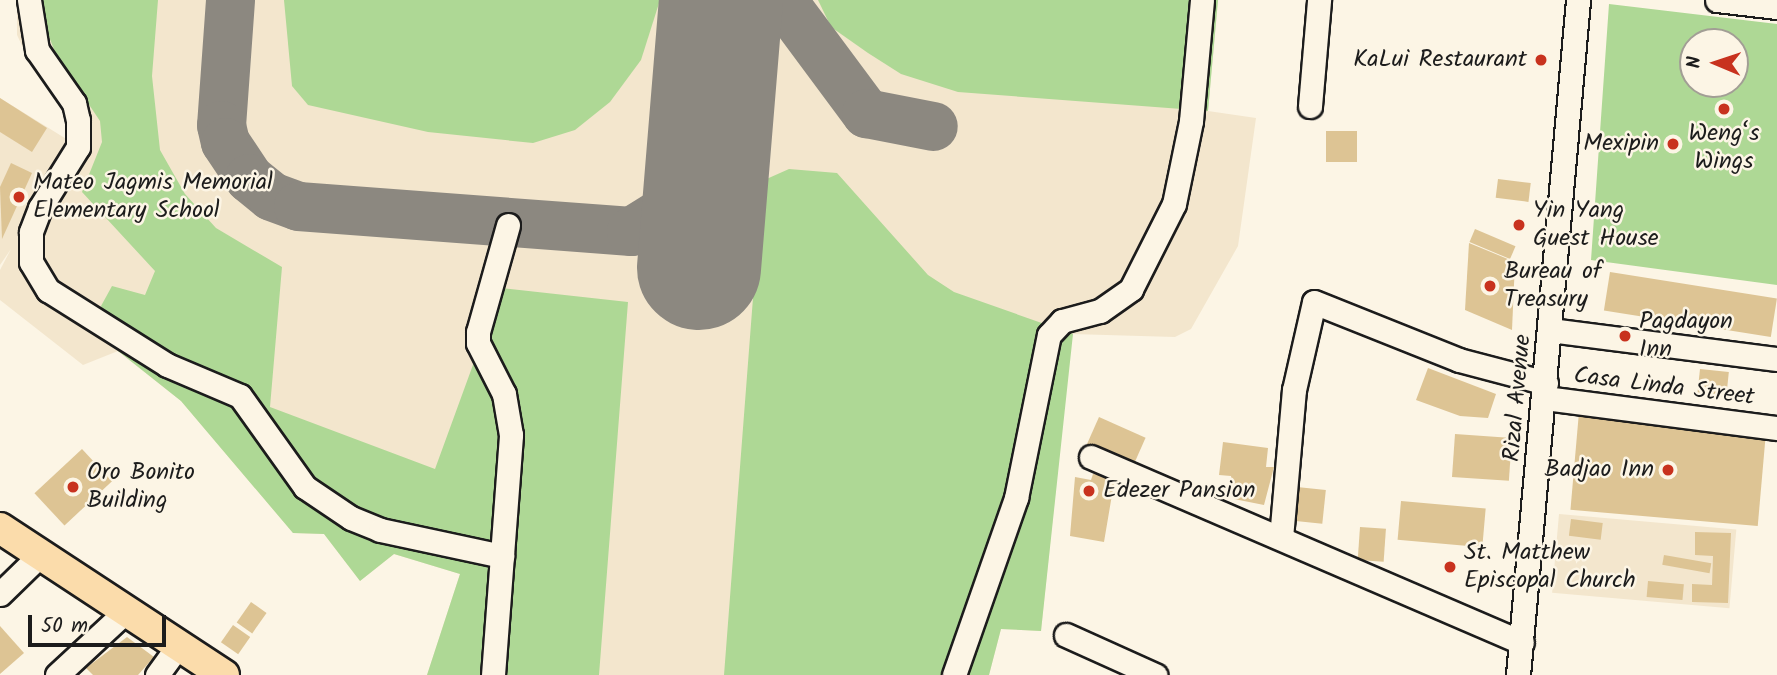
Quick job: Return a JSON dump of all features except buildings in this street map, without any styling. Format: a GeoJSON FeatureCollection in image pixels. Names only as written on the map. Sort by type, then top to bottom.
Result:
{"type":"FeatureCollection","features":[{"type":"Feature","properties":{"kind":"main road"},"geometry":{"type":"LineString","coordinates":[[0,528],[224,675]]}},
{"type":"Feature","properties":{"kind":"street"},"geometry":{"type":"LineString","coordinates":[[29,0],[37,50],[74,103],[79,135],[78,147],[40,208],[31,232],[31,262],[48,290],[167,365],[240,396],[305,486],[351,518],[380,530],[502,556]]}},
{"type":"Feature","properties":{"kind":"street"},"geometry":{"type":"LineString","coordinates":[[954,675],[1016,498],[1049,335],[1062,321],[1100,311],[1131,289],[1174,204],[1191,121],[1202,0]]}},
{"type":"Feature","properties":{"kind":"street"},"geometry":{"type":"LineString","coordinates":[[1310,106],[1319,0]]}},
{"type":"Feature","properties":{"kind":"street","name":"Rizal Avenue"},"geometry":{"type":"LineString","coordinates":[[1518,675],[1578,0]]}},
{"type":"Feature","properties":{"kind":"street"},"geometry":{"type":"LineString","coordinates":[[1717,0],[1777,7]]}},
{"type":"Feature","properties":{"kind":"street"},"geometry":{"type":"LineString","coordinates":[[494,675],[511,460],[509,413],[478,332],[508,225]]}},
{"type":"Feature","properties":{"kind":"street","name":"Casa Linda Street"},"geometry":{"type":"LineString","coordinates":[[1281,538],[1294,390],[1314,302],[1545,391],[1777,428]]}},
{"type":"Feature","properties":{"kind":"street"},"geometry":{"type":"LineString","coordinates":[[1550,330],[1777,359]]}},
{"type":"Feature","properties":{"kind":"street"},"geometry":{"type":"LineString","coordinates":[[1091,457],[1522,643]]}},
{"type":"Feature","properties":{"kind":"street"},"geometry":{"type":"LineString","coordinates":[[0,594],[41,555]]}},
{"type":"Feature","properties":{"kind":"street"},"geometry":{"type":"LineString","coordinates":[[57,675],[126,611]]}},
{"type":"Feature","properties":{"kind":"street"},"geometry":{"type":"LineString","coordinates":[[1066,635],[1155,675]]}},
{"type":"Feature","properties":{"kind":"street"},"geometry":{"type":"LineString","coordinates":[[157,675],[178,646]]}},
{"type":"Feature","properties":{"kind":"shaded area"},"geometry":{"type":"Polygon","coordinates":[[[17,0],[1218,0],[1208,111],[1256,118],[1238,246],[1191,329],[1175,337],[1072,334],[1041,631],[1001,629],[989,675],[427,675],[460,574],[394,554],[360,581],[324,534],[293,533],[181,401],[118,351],[83,365],[0,300],[0,270],[11,249],[0,265],[0,98],[68,140],[71,111],[26,54],[17,35],[17,0]]]}},
{"type":"Feature","properties":{"kind":"shaded area"},"geometry":{"type":"Polygon","coordinates":[[[1559,514],[1736,530],[1729,608],[1552,593],[1559,514]]]}},
{"type":"Feature","properties":{"kind":"green space"},"geometry":{"type":"Polygon","coordinates":[[[43,0],[158,0],[152,76],[160,150],[185,194],[216,228],[282,267],[270,407],[435,469],[501,288],[628,302],[599,675],[427,675],[460,574],[394,554],[360,581],[324,534],[293,533],[181,401],[118,351],[101,306],[112,286],[145,295],[155,271],[82,192],[102,142],[100,121],[57,57],[42,19],[43,0]]]}},
{"type":"Feature","properties":{"kind":"green space"},"geometry":{"type":"Polygon","coordinates":[[[284,0],[660,0],[641,60],[610,102],[575,130],[533,143],[428,132],[308,105],[292,86],[284,0]]]}},
{"type":"Feature","properties":{"kind":"green space"},"geometry":{"type":"Polygon","coordinates":[[[818,0],[1218,0],[1208,111],[958,92],[901,74],[868,53],[831,27],[818,0]]]}},
{"type":"Feature","properties":{"kind":"green space"},"geometry":{"type":"Polygon","coordinates":[[[1609,4],[1777,24],[1777,285],[1591,260],[1609,4]]]}},
{"type":"Feature","properties":{"kind":"green space"},"geometry":{"type":"Polygon","coordinates":[[[789,169],[837,173],[928,275],[954,292],[1073,334],[1041,631],[1001,629],[989,675],[724,675],[762,181],[789,169]]]}},
{"type":"Feature","properties":{"kind":"taxiway"},"geometry":{"type":"LineString","coordinates":[[230,0],[221,125],[225,142],[249,178],[271,196],[298,206],[631,231],[681,200],[710,136]]}},
{"type":"Feature","properties":{"kind":"taxiway"},"geometry":{"type":"LineString","coordinates":[[782,0],[866,113],[933,126]]}},
{"type":"Feature","properties":{"kind":"runway"},"geometry":{"type":"LineString","coordinates":[[699,268],[721,0]]}},
{"type":"Feature","properties":{"kind":"place","name":"KaLui Restaurant"},"geometry":{"type":"Point","coordinates":[1541,60]}},
{"type":"Feature","properties":{"kind":"place","name":"Weng‘s Wings"},"geometry":{"type":"Point","coordinates":[1724,109]}},
{"type":"Feature","properties":{"kind":"place","name":"Mexipin"},"geometry":{"type":"Point","coordinates":[1673,144]}},
{"type":"Feature","properties":{"kind":"place","name":"Mateo Jagmis Memorial Elementary School"},"geometry":{"type":"Point","coordinates":[19,197]}},
{"type":"Feature","properties":{"kind":"place","name":"Yin Yang Guest House"},"geometry":{"type":"Point","coordinates":[1519,225]}},
{"type":"Feature","properties":{"kind":"place","name":"Bureau of Treasury"},"geometry":{"type":"Point","coordinates":[1490,286]}},
{"type":"Feature","properties":{"kind":"place","name":"Pagdayon Inn"},"geometry":{"type":"Point","coordinates":[1625,336]}},
{"type":"Feature","properties":{"kind":"place","name":"Badjao Inn"},"geometry":{"type":"Point","coordinates":[1668,470]}},
{"type":"Feature","properties":{"kind":"place","name":"Oro Bonito Building"},"geometry":{"type":"Point","coordinates":[73,487]}},
{"type":"Feature","properties":{"kind":"place","name":"Edezer Pansion"},"geometry":{"type":"Point","coordinates":[1089,491]}},
{"type":"Feature","properties":{"kind":"place","name":"St. Matthew Episcopal Church"},"geometry":{"type":"Point","coordinates":[1450,567]}}]}
